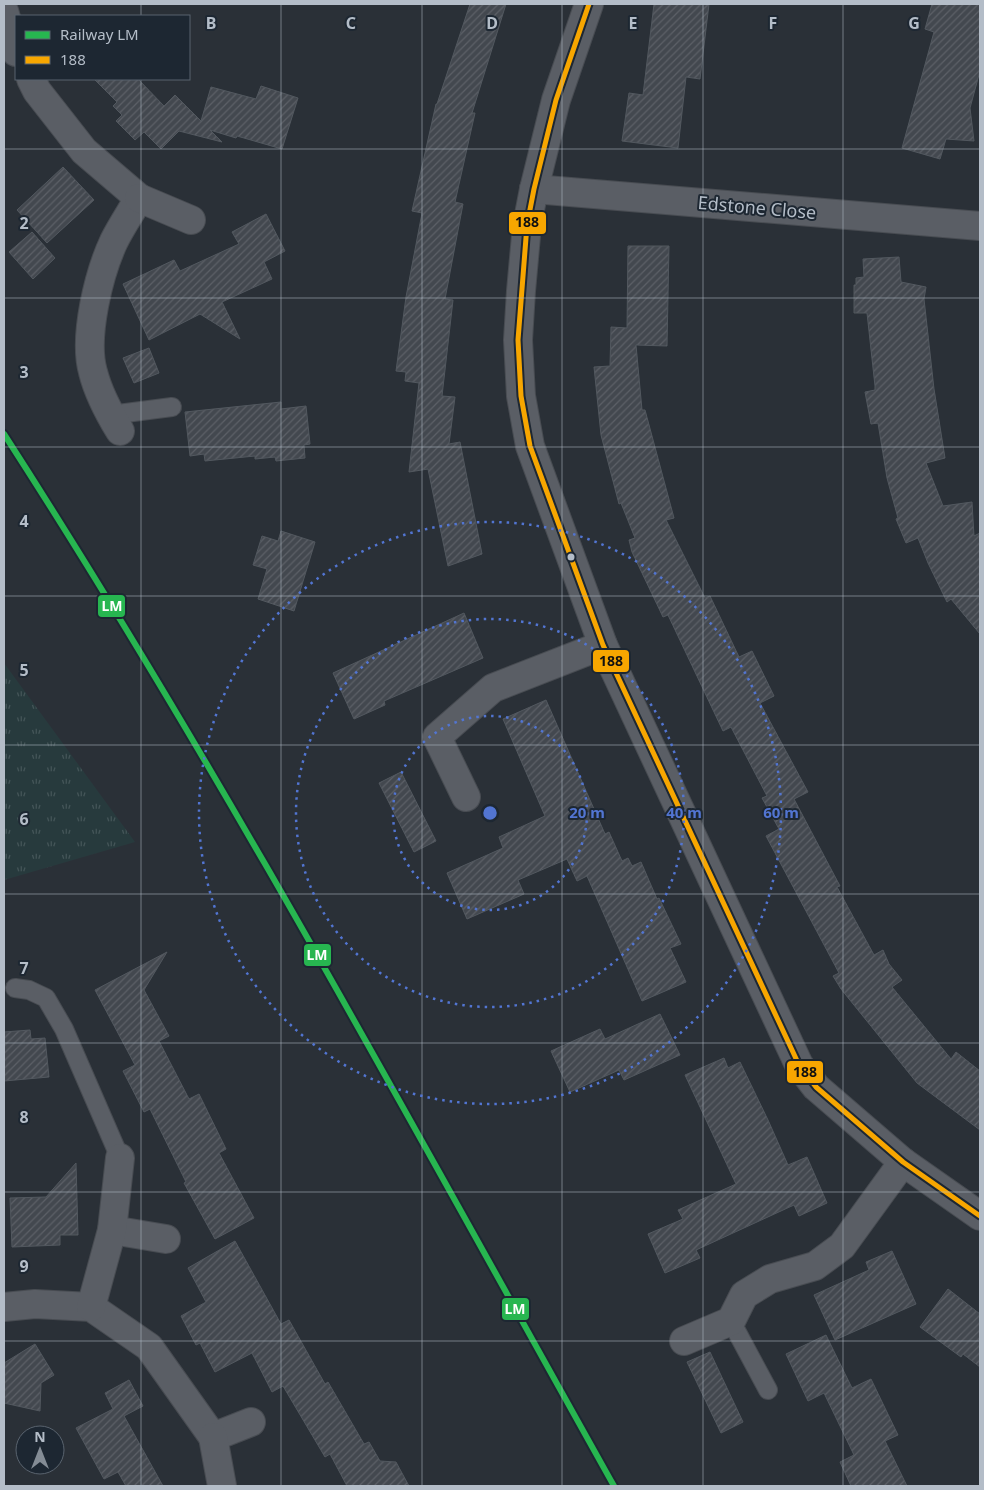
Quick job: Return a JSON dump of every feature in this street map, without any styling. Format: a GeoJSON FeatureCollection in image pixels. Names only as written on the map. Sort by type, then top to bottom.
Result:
{"type":"FeatureCollection","features":[{"type":"Feature","properties":{"kind":"street"},"geometry":{"type":"LineString","coordinates":[[589,4],[556,100],[527,225],[518,340],[521,396],[530,446],[603,645],[799,1065],[816,1087],[903,1162],[980,1216]]}},
{"type":"Feature","properties":{"kind":"street"},"geometry":{"type":"LineString","coordinates":[[4,11],[15,49]]}},
{"type":"Feature","properties":{"kind":"street"},"geometry":{"type":"LineString","coordinates":[[31,80],[84,151],[139,198],[192,220]]}},
{"type":"Feature","properties":{"kind":"street","name":"Edstone Close"},"geometry":{"type":"LineString","coordinates":[[534,190],[980,226]]}},
{"type":"Feature","properties":{"kind":"street"},"geometry":{"type":"LineString","coordinates":[[115,423],[92,371],[90,336],[101,276],[114,241],[139,198]]}},
{"type":"Feature","properties":{"kind":"street"},"geometry":{"type":"LineString","coordinates":[[466,797],[437,737],[493,688],[603,645]]}},
{"type":"Feature","properties":{"kind":"street"},"geometry":{"type":"LineString","coordinates":[[91,1307],[112,1230],[120,1158]]}},
{"type":"Feature","properties":{"kind":"street"},"geometry":{"type":"LineString","coordinates":[[684,1341],[732,1321],[744,1295],[770,1279],[815,1266],[842,1246],[903,1162]]}},
{"type":"Feature","properties":{"kind":"street"},"geometry":{"type":"LineString","coordinates":[[112,1230],[166,1239]]}},
{"type":"Feature","properties":{"kind":"street"},"geometry":{"type":"LineString","coordinates":[[4,1307],[36,1304],[91,1307],[148,1347],[213,1437],[222,1486]]}},
{"type":"Feature","properties":{"kind":"street"},"geometry":{"type":"LineString","coordinates":[[213,1437],[251,1422]]}},
{"type":"Feature","properties":{"kind":"lane"},"geometry":{"type":"LineString","coordinates":[[115,423],[172,407]]}},
{"type":"Feature","properties":{"kind":"lane"},"geometry":{"type":"LineString","coordinates":[[15,988],[29,990],[46,998],[64,1029],[120,1158]]}},
{"type":"Feature","properties":{"kind":"lane"},"geometry":{"type":"LineString","coordinates":[[732,1321],[768,1390]]}},
{"type":"Feature","properties":{"kind":"green space"},"geometry":{"type":"Polygon","coordinates":[[[4,663],[135,842],[4,880],[4,663]]]}},
{"type":"Feature","properties":{"kind":"building"},"geometry":{"type":"Polygon","coordinates":[[[470,4],[506,4],[472,113],[475,113],[455,202],[463,204],[445,299],[453,300],[442,396],[455,397],[449,444],[460,442],[482,554],[448,566],[428,469],[409,472],[419,383],[405,381],[406,372],[396,371],[406,297],[422,213],[412,211],[436,104],[470,4]]]}},
{"type":"Feature","properties":{"kind":"building"},"geometry":{"type":"Polygon","coordinates":[[[654,4],[709,4],[700,79],[686,77],[678,148],[622,141],[629,93],[643,95],[654,4]]]}},
{"type":"Feature","properties":{"kind":"building"},"geometry":{"type":"Polygon","coordinates":[[[932,4],[980,4],[980,71],[970,108],[974,141],[946,139],[940,159],[902,148],[934,32],[925,29],[932,4]]]}},
{"type":"Feature","properties":{"kind":"building"},"geometry":{"type":"Polygon","coordinates":[[[95,80],[139,80],[164,106],[175,95],[201,121],[211,87],[256,99],[261,86],[298,98],[282,149],[210,130],[222,142],[179,131],[161,149],[144,132],[135,140],[116,121],[122,115],[113,106],[117,102],[95,80]]]}},
{"type":"Feature","properties":{"kind":"building"},"geometry":{"type":"Polygon","coordinates":[[[63,167],[94,200],[47,243],[17,210],[63,167]]]}},
{"type":"Feature","properties":{"kind":"building"},"geometry":{"type":"Polygon","coordinates":[[[266,214],[285,251],[264,262],[272,279],[222,302],[240,339],[200,314],[149,340],[123,284],[174,260],[180,271],[239,244],[232,232],[266,214]]]}},
{"type":"Feature","properties":{"kind":"building"},"geometry":{"type":"Polygon","coordinates":[[[32,232],[55,258],[33,279],[9,252],[32,232]]]}},
{"type":"Feature","properties":{"kind":"building"},"geometry":{"type":"Polygon","coordinates":[[[628,246],[669,246],[667,346],[636,345],[642,410],[645,410],[674,518],[666,520],[705,598],[710,596],[739,657],[752,651],[774,696],[760,703],[808,792],[794,799],[840,886],[837,887],[874,955],[883,950],[889,964],[902,980],[892,987],[951,1059],[956,1052],[980,1071],[980,1130],[917,1083],[841,989],[833,976],[839,973],[766,836],[779,829],[762,798],[767,796],[731,727],[723,731],[668,615],[663,617],[632,552],[629,540],[635,538],[621,503],[619,504],[601,435],[594,367],[610,366],[611,327],[627,328],[628,246]]]}},
{"type":"Feature","properties":{"kind":"building"},"geometry":{"type":"Polygon","coordinates":[[[899,257],[901,282],[926,287],[924,299],[934,389],[945,458],[926,463],[943,506],[972,502],[974,536],[980,533],[980,634],[951,599],[947,602],[918,538],[906,543],[896,519],[898,518],[887,478],[878,423],[871,424],[865,392],[875,390],[875,386],[867,313],[854,313],[854,285],[856,285],[856,278],[864,277],[863,259],[899,257]]]}},
{"type":"Feature","properties":{"kind":"building"},"geometry":{"type":"Polygon","coordinates":[[[149,348],[159,373],[134,383],[123,358],[149,348]]]}},
{"type":"Feature","properties":{"kind":"building"},"geometry":{"type":"Polygon","coordinates":[[[281,402],[281,409],[306,406],[310,444],[304,445],[305,458],[276,461],[275,457],[255,459],[255,456],[205,461],[204,454],[190,456],[185,412],[281,402]]]}},
{"type":"Feature","properties":{"kind":"building"},"geometry":{"type":"Polygon","coordinates":[[[281,531],[315,542],[294,611],[258,599],[267,569],[253,565],[262,536],[278,541],[281,531]]]}},
{"type":"Feature","properties":{"kind":"building"},"geometry":{"type":"Polygon","coordinates":[[[464,613],[483,658],[384,701],[385,705],[354,719],[333,673],[464,613]]]}},
{"type":"Feature","properties":{"kind":"building"},"geometry":{"type":"Polygon","coordinates":[[[546,700],[605,834],[609,832],[622,861],[628,858],[632,866],[641,862],[657,899],[659,898],[681,944],[670,948],[686,982],[642,1001],[587,876],[577,881],[567,859],[518,880],[524,894],[467,919],[447,873],[503,848],[499,837],[545,816],[503,719],[546,700]]]}},
{"type":"Feature","properties":{"kind":"building"},"geometry":{"type":"Polygon","coordinates":[[[401,772],[436,841],[414,852],[379,783],[401,772]]]}},
{"type":"Feature","properties":{"kind":"building"},"geometry":{"type":"Polygon","coordinates":[[[167,952],[144,990],[169,1036],[159,1041],[189,1099],[199,1094],[226,1149],[219,1153],[254,1218],[215,1239],[184,1183],[186,1182],[150,1109],[144,1112],[123,1071],[135,1065],[95,990],[167,952]]]}},
{"type":"Feature","properties":{"kind":"building"},"geometry":{"type":"Polygon","coordinates":[[[660,1014],[680,1055],[624,1080],[619,1070],[570,1092],[551,1051],[600,1029],[605,1039],[660,1014]]]}},
{"type":"Feature","properties":{"kind":"building"},"geometry":{"type":"Polygon","coordinates":[[[30,1030],[31,1039],[45,1038],[49,1077],[4,1081],[4,1032],[30,1030]]]}},
{"type":"Feature","properties":{"kind":"building"},"geometry":{"type":"Polygon","coordinates":[[[724,1058],[728,1068],[740,1062],[788,1165],[807,1157],[827,1203],[799,1216],[794,1205],[696,1250],[700,1258],[665,1273],[648,1234],[683,1219],[678,1210],[736,1184],[685,1075],[724,1058]]]}},
{"type":"Feature","properties":{"kind":"building"},"geometry":{"type":"Polygon","coordinates":[[[76,1163],[78,1235],[60,1235],[60,1245],[12,1247],[10,1198],[46,1197],[76,1163]]]}},
{"type":"Feature","properties":{"kind":"building"},"geometry":{"type":"Polygon","coordinates":[[[235,1241],[281,1324],[289,1320],[325,1384],[328,1382],[364,1444],[369,1442],[380,1461],[396,1462],[409,1486],[347,1486],[330,1454],[325,1457],[283,1386],[272,1392],[252,1353],[215,1372],[200,1343],[196,1345],[181,1316],[206,1302],[188,1268],[235,1241]]]}},
{"type":"Feature","properties":{"kind":"building"},"geometry":{"type":"Polygon","coordinates":[[[892,1251],[916,1304],[835,1340],[814,1295],[869,1270],[866,1262],[892,1251]]]}},
{"type":"Feature","properties":{"kind":"building"},"geometry":{"type":"Polygon","coordinates":[[[948,1289],[980,1314],[980,1367],[963,1354],[961,1357],[920,1327],[948,1289]]]}},
{"type":"Feature","properties":{"kind":"building"},"geometry":{"type":"Polygon","coordinates":[[[826,1335],[852,1388],[871,1379],[898,1435],[885,1441],[907,1486],[851,1486],[840,1462],[854,1455],[824,1393],[808,1401],[786,1354],[826,1335]]]}},
{"type":"Feature","properties":{"kind":"building"},"geometry":{"type":"Polygon","coordinates":[[[35,1344],[54,1375],[41,1383],[40,1411],[4,1403],[4,1363],[35,1344]]]}},
{"type":"Feature","properties":{"kind":"building"},"geometry":{"type":"Polygon","coordinates":[[[710,1352],[743,1422],[721,1433],[687,1362],[710,1352]]]}},
{"type":"Feature","properties":{"kind":"building"},"geometry":{"type":"Polygon","coordinates":[[[129,1380],[143,1406],[124,1416],[163,1486],[126,1486],[118,1472],[104,1479],[76,1428],[113,1409],[105,1393],[129,1380]]]}},
{"type":"Feature","properties":{"kind":"rail line","name":"LM"},"geometry":{"type":"LineString","coordinates":[[4,434],[164,692],[241,823],[392,1087],[614,1486]]}},
{"type":"Feature","properties":{"kind":"transit line","name":"188"},"geometry":{"type":"LineString","coordinates":[[589,4],[556,100],[527,225],[518,340],[521,396],[530,446],[603,645],[799,1065],[816,1087],[903,1162],[980,1216]]}}]}
